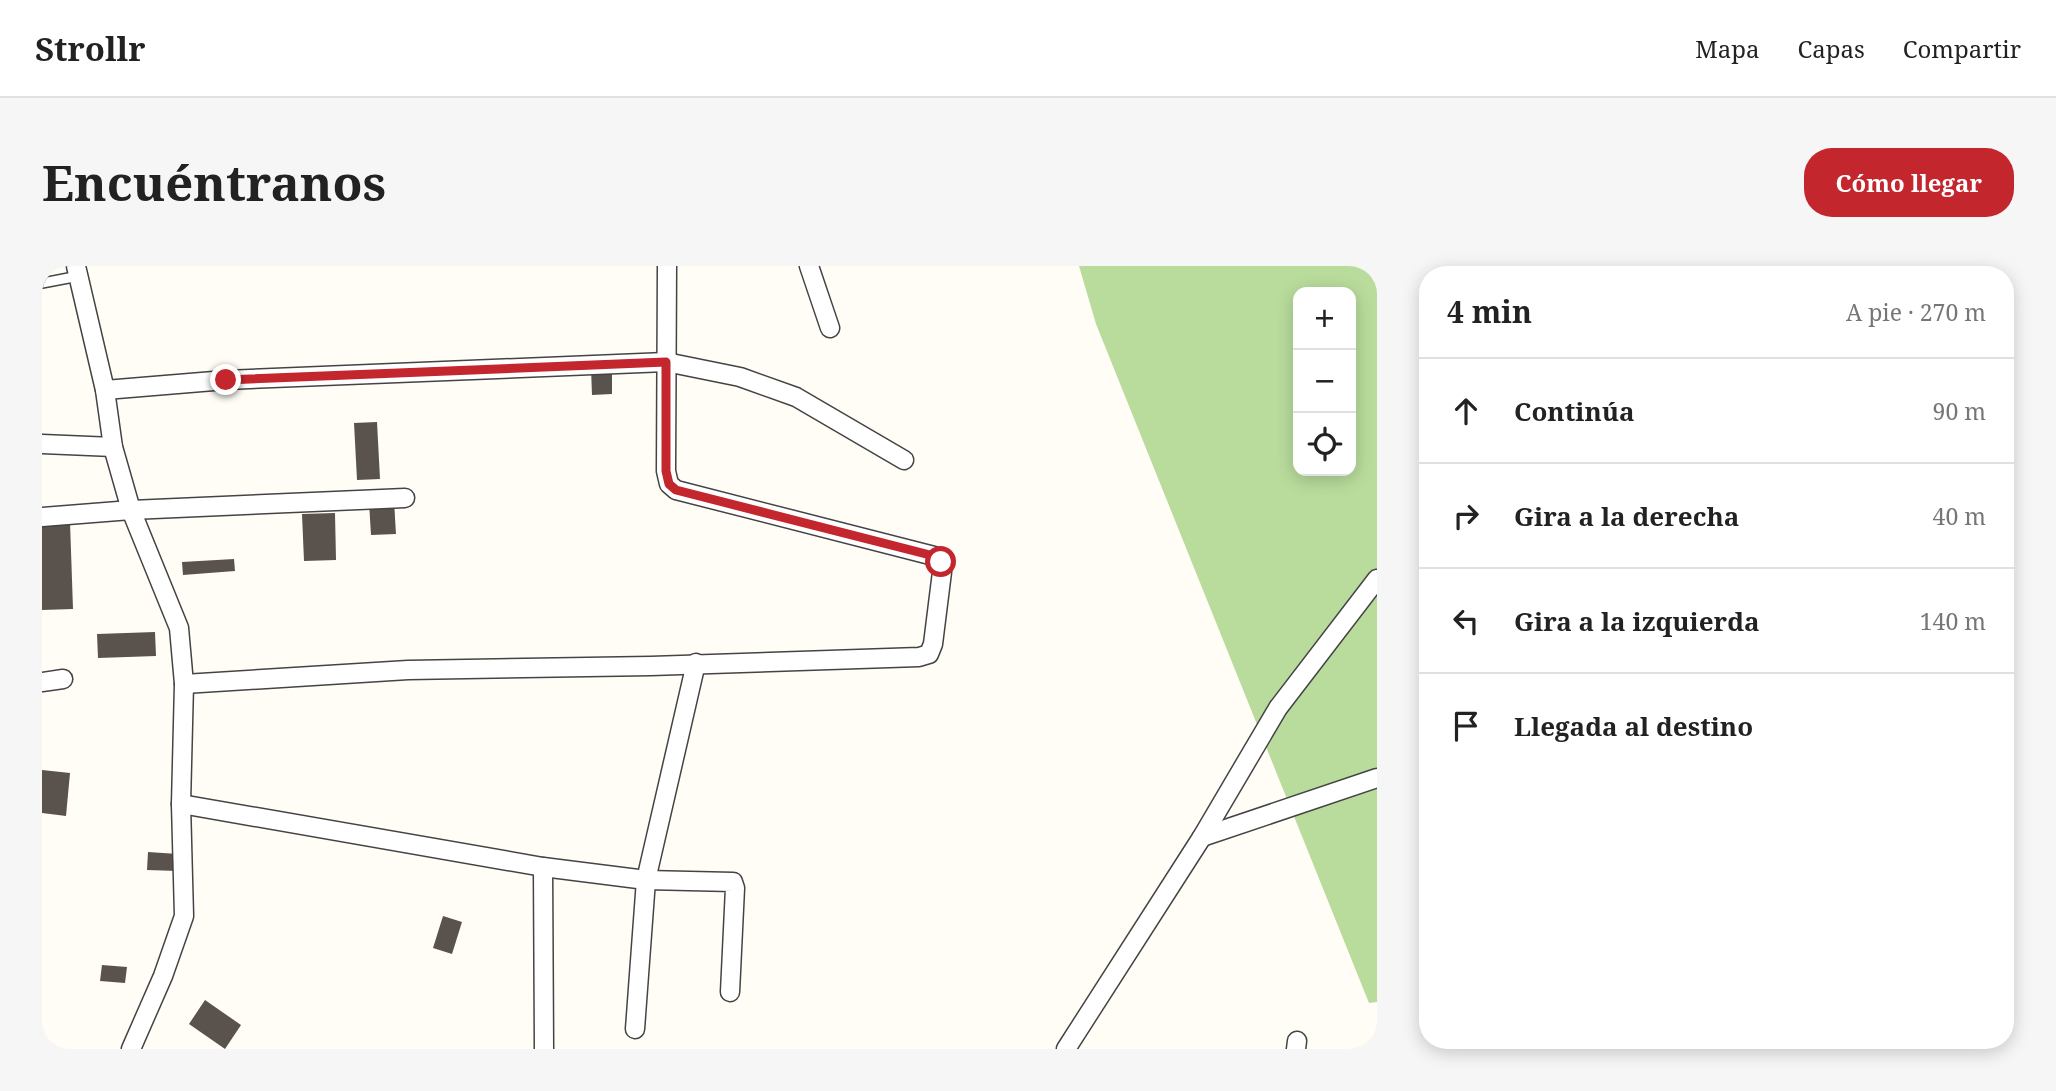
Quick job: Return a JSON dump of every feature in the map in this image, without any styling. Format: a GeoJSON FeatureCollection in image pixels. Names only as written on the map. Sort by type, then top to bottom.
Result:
{"type":"FeatureCollection","features":[{"type":"Feature","properties":{"kind":"street"},"geometry":{"type":"LineString","coordinates":[[184,684],[408,670],[919,657],[929,654],[933,644],[941,562],[934,556],[676,490],[669,484],[666,471],[667,266]]}},
{"type":"Feature","properties":{"kind":"street"},"geometry":{"type":"LineString","coordinates":[[809,266],[830,328]]}},
{"type":"Feature","properties":{"kind":"street"},"geometry":{"type":"LineString","coordinates":[[77,271],[105,390],[113,447],[131,510],[179,628],[184,684],[181,804],[184,916],[163,976],[131,1049]]}},
{"type":"Feature","properties":{"kind":"street"},"geometry":{"type":"LineString","coordinates":[[105,390],[226,380],[666,362],[740,377],[796,397],[904,460]]}},
{"type":"Feature","properties":{"kind":"street"},"geometry":{"type":"LineString","coordinates":[[42,444],[113,447]]}},
{"type":"Feature","properties":{"kind":"street"},"geometry":{"type":"LineString","coordinates":[[42,517],[131,510],[405,498]]}},
{"type":"Feature","properties":{"kind":"street"},"geometry":{"type":"LineString","coordinates":[[1066,1049],[1202,838],[1278,708],[1377,579]]}},
{"type":"Feature","properties":{"kind":"street"},"geometry":{"type":"LineString","coordinates":[[635,1029],[646,880],[696,663]]}},
{"type":"Feature","properties":{"kind":"street"},"geometry":{"type":"LineString","coordinates":[[42,682],[63,679]]}},
{"type":"Feature","properties":{"kind":"street"},"geometry":{"type":"LineString","coordinates":[[1202,838],[1377,778]]}},
{"type":"Feature","properties":{"kind":"street"},"geometry":{"type":"LineString","coordinates":[[181,804],[543,867],[646,880],[733,882],[735,888],[730,992]]}},
{"type":"Feature","properties":{"kind":"street"},"geometry":{"type":"LineString","coordinates":[[543,867],[544,1049]]}},
{"type":"Feature","properties":{"kind":"lane"},"geometry":{"type":"LineString","coordinates":[[42,283],[77,271]]}},
{"type":"Feature","properties":{"kind":"green space"},"geometry":{"type":"Polygon","coordinates":[[[1079,266],[1377,266],[1377,1002],[1369,1003],[1096,324],[1079,266]]]}},
{"type":"Feature","properties":{"kind":"building"},"geometry":{"type":"Polygon","coordinates":[[[612,367],[612,394],[592,395],[591,368],[612,367]]]}},
{"type":"Feature","properties":{"kind":"building"},"geometry":{"type":"Polygon","coordinates":[[[377,422],[380,479],[357,480],[354,423],[377,422]]]}},
{"type":"Feature","properties":{"kind":"building"},"geometry":{"type":"Polygon","coordinates":[[[394,501],[396,534],[371,535],[369,502],[394,501]]]}},
{"type":"Feature","properties":{"kind":"building"},"geometry":{"type":"Polygon","coordinates":[[[335,513],[336,560],[304,561],[302,514],[335,513]]]}},
{"type":"Feature","properties":{"kind":"building"},"geometry":{"type":"Polygon","coordinates":[[[70,522],[73,609],[42,610],[42,523],[70,522]]]}},
{"type":"Feature","properties":{"kind":"building"},"geometry":{"type":"Polygon","coordinates":[[[234,559],[235,571],[183,575],[182,562],[234,559]]]}},
{"type":"Feature","properties":{"kind":"building"},"geometry":{"type":"Polygon","coordinates":[[[155,632],[156,656],[98,658],[97,634],[155,632]]]}},
{"type":"Feature","properties":{"kind":"building"},"geometry":{"type":"Polygon","coordinates":[[[42,770],[70,773],[66,816],[42,813],[42,770]]]}},
{"type":"Feature","properties":{"kind":"building"},"geometry":{"type":"Polygon","coordinates":[[[148,852],[178,854],[178,871],[147,870],[148,852]]]}},
{"type":"Feature","properties":{"kind":"building"},"geometry":{"type":"Polygon","coordinates":[[[443,916],[462,922],[452,954],[433,948],[443,916]]]}},
{"type":"Feature","properties":{"kind":"building"},"geometry":{"type":"Polygon","coordinates":[[[102,965],[127,967],[125,983],[100,981],[102,965]]]}},
{"type":"Feature","properties":{"kind":"building"},"geometry":{"type":"Polygon","coordinates":[[[205,1000],[241,1025],[225,1049],[189,1024],[205,1000]]]}},
{"type":"Feature","properties":{"kind":"route"},"geometry":{"type":"LineString","coordinates":[[226,380],[666,362],[666,471],[669,484],[676,490],[934,556],[941,562]]}}]}
